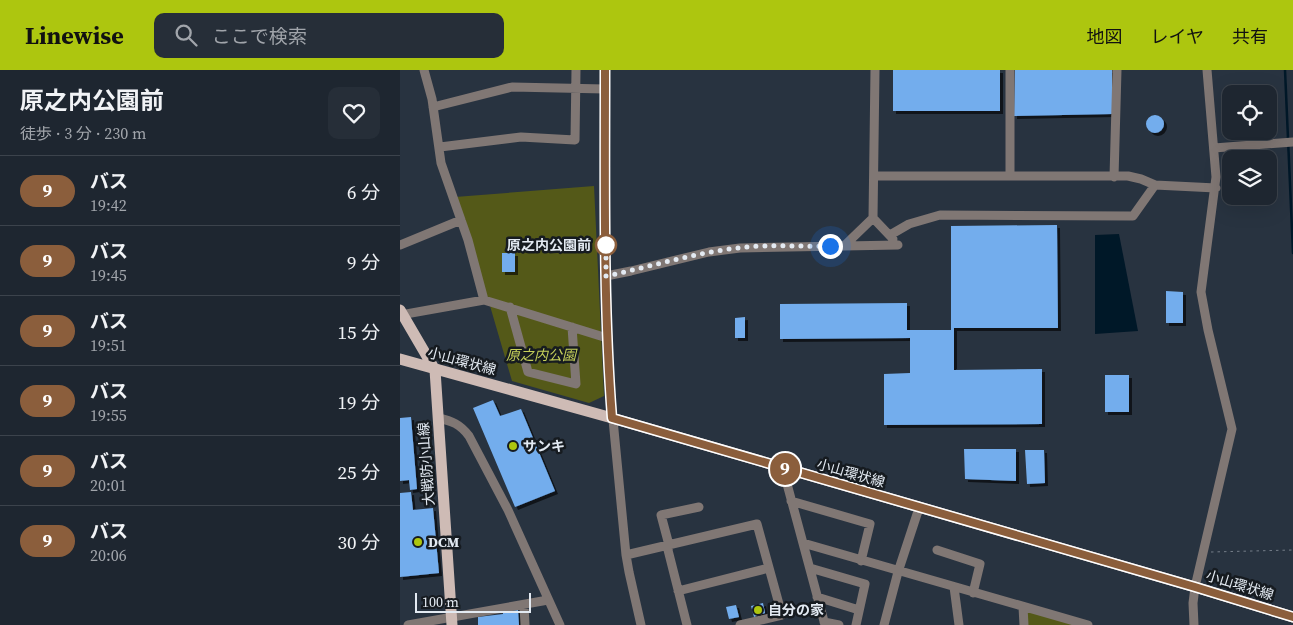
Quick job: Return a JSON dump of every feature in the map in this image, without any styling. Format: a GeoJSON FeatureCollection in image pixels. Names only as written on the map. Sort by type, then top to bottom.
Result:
{"type":"FeatureCollection","features":[{"type":"Feature","properties":{"kind":"main road","name":"大戦防小山線"},"geometry":{"type":"LineString","coordinates":[[401,313],[435,370],[452,621]]}},
{"type":"Feature","properties":{"kind":"main road","name":"小山環状線"},"geometry":{"type":"LineString","coordinates":[[400,360],[612,418],[1293,617]]}},
{"type":"Feature","properties":{"kind":"street"},"geometry":{"type":"LineString","coordinates":[[424,70],[433,106],[444,171],[484,300]]}},
{"type":"Feature","properties":{"kind":"street"},"geometry":{"type":"LineString","coordinates":[[440,147],[521,137],[575,140],[576,70]]}},
{"type":"Feature","properties":{"kind":"street"},"geometry":{"type":"LineString","coordinates":[[604,70],[607,338],[612,418],[628,572],[641,625]]}},
{"type":"Feature","properties":{"kind":"street"},"geometry":{"type":"LineString","coordinates":[[844,246],[873,218],[875,176],[874,70]]}},
{"type":"Feature","properties":{"kind":"street"},"geometry":{"type":"LineString","coordinates":[[1010,70],[1010,176]]}},
{"type":"Feature","properties":{"kind":"street"},"geometry":{"type":"LineString","coordinates":[[1114,176],[1117,70]]}},
{"type":"Feature","properties":{"kind":"street"},"geometry":{"type":"LineString","coordinates":[[1194,625],[1193,604],[1195,587],[1232,429],[1208,330],[1201,292],[1216,188],[1206,70]]}},
{"type":"Feature","properties":{"kind":"street"},"geometry":{"type":"LineString","coordinates":[[433,106],[512,88],[605,89]]}},
{"type":"Feature","properties":{"kind":"street"},"geometry":{"type":"LineString","coordinates":[[1214,148],[1293,142]]}},
{"type":"Feature","properties":{"kind":"street"},"geometry":{"type":"LineString","coordinates":[[875,176],[1114,176],[1134,178],[1155,185],[1216,188]]}},
{"type":"Feature","properties":{"kind":"street"},"geometry":{"type":"LineString","coordinates":[[890,235],[909,224],[940,215],[1133,216],[1155,185]]}},
{"type":"Feature","properties":{"kind":"street"},"geometry":{"type":"LineString","coordinates":[[606,276],[631,272],[709,252],[740,248],[898,245],[873,218]]}},
{"type":"Feature","properties":{"kind":"street"},"geometry":{"type":"LineString","coordinates":[[400,246],[460,220]]}},
{"type":"Feature","properties":{"kind":"street"},"geometry":{"type":"LineString","coordinates":[[401,313],[484,300],[607,338]]}},
{"type":"Feature","properties":{"kind":"street"},"geometry":{"type":"LineString","coordinates":[[510,308],[528,372],[576,384],[572,327]]}},
{"type":"Feature","properties":{"kind":"street"},"geometry":{"type":"LineString","coordinates":[[438,418],[456,422],[463,427],[469,436],[508,510],[560,625]]}},
{"type":"Feature","properties":{"kind":"street"},"geometry":{"type":"LineString","coordinates":[[783,469],[824,624],[839,625]]}},
{"type":"Feature","properties":{"kind":"street"},"geometry":{"type":"LineString","coordinates":[[792,501],[870,524],[861,561]]}},
{"type":"Feature","properties":{"kind":"street"},"geometry":{"type":"LineString","coordinates":[[687,625],[661,515],[699,507]]}},
{"type":"Feature","properties":{"kind":"street"},"geometry":{"type":"LineString","coordinates":[[884,625],[898,572],[919,508]]}},
{"type":"Feature","properties":{"kind":"street"},"geometry":{"type":"LineString","coordinates":[[626,555],[757,524],[782,615],[740,625]]}},
{"type":"Feature","properties":{"kind":"street"},"geometry":{"type":"LineString","coordinates":[[803,544],[1087,625]]}},
{"type":"Feature","properties":{"kind":"street"},"geometry":{"type":"LineString","coordinates":[[937,550],[980,564],[973,593]]}},
{"type":"Feature","properties":{"kind":"street"},"geometry":{"type":"LineString","coordinates":[[678,591],[769,568]]}},
{"type":"Feature","properties":{"kind":"street"},"geometry":{"type":"LineString","coordinates":[[810,568],[866,584],[856,625]]}},
{"type":"Feature","properties":{"kind":"street"},"geometry":{"type":"LineString","coordinates":[[954,587],[959,625]]}},
{"type":"Feature","properties":{"kind":"street"},"geometry":{"type":"LineString","coordinates":[[817,598],[859,610]]}},
{"type":"Feature","properties":{"kind":"street"},"geometry":{"type":"LineString","coordinates":[[408,625],[452,621],[548,600]]}},
{"type":"Feature","properties":{"kind":"street"},"geometry":{"type":"LineString","coordinates":[[524,605],[525,625]]}},
{"type":"Feature","properties":{"kind":"street"},"geometry":{"type":"LineString","coordinates":[[1022,607],[1024,625]]}},
{"type":"Feature","properties":{"kind":"path"},"geometry":{"type":"LineString","coordinates":[[1203,552],[1293,550]]}},
{"type":"Feature","properties":{"kind":"green space","name":"原之内公園"},"geometry":{"type":"Polygon","coordinates":[[[594,186],[604,396],[589,403],[512,381],[455,197],[594,186]]]}},
{"type":"Feature","properties":{"kind":"green space"},"geometry":{"type":"Polygon","coordinates":[[[1025,610],[1082,625],[1026,625],[1025,610]]]}},
{"type":"Feature","properties":{"kind":"water"},"geometry":{"type":"Polygon","coordinates":[[[1119,234],[1138,331],[1095,334],[1095,235],[1119,234]]]}},
{"type":"Feature","properties":{"kind":"building"},"geometry":{"type":"Polygon","coordinates":[[[893,70],[1000,70],[1000,111],[893,111],[893,70]]]}},
{"type":"Feature","properties":{"kind":"building"},"geometry":{"type":"Polygon","coordinates":[[[1015,70],[1112,70],[1112,114],[1014,116],[1015,70]]]}},
{"type":"Feature","properties":{"kind":"building"},"geometry":{"type":"Polygon","coordinates":[[[1155,115],[1161,118],[1164,124],[1161,130],[1155,133],[1149,130],[1146,124],[1149,118],[1155,115]]]}},
{"type":"Feature","properties":{"kind":"building"},"geometry":{"type":"Polygon","coordinates":[[[1057,225],[1058,328],[954,328],[954,370],[1042,369],[1042,424],[884,425],[884,374],[910,373],[910,338],[780,339],[780,304],[907,303],[907,330],[951,330],[951,226],[1057,225]]]}},
{"type":"Feature","properties":{"kind":"building"},"geometry":{"type":"Polygon","coordinates":[[[502,253],[515,253],[515,272],[502,272],[502,253]]]}},
{"type":"Feature","properties":{"kind":"building"},"geometry":{"type":"Polygon","coordinates":[[[1166,291],[1183,292],[1183,323],[1166,323],[1166,291]]]}},
{"type":"Feature","properties":{"kind":"building"},"geometry":{"type":"Polygon","coordinates":[[[745,317],[745,338],[735,338],[735,318],[745,317]]]}},
{"type":"Feature","properties":{"kind":"building"},"geometry":{"type":"Polygon","coordinates":[[[1105,375],[1129,375],[1129,412],[1105,412],[1105,375]]]}},
{"type":"Feature","properties":{"kind":"building","name":"サンキ"},"geometry":{"type":"Polygon","coordinates":[[[493,400],[500,416],[521,409],[555,491],[515,507],[473,408],[493,400]]]}},
{"type":"Feature","properties":{"kind":"building"},"geometry":{"type":"Polygon","coordinates":[[[411,417],[417,489],[410,490],[409,480],[400,481],[400,418],[411,417]]]}},
{"type":"Feature","properties":{"kind":"building"},"geometry":{"type":"Polygon","coordinates":[[[964,449],[1016,449],[1016,481],[965,479],[964,449]]]}},
{"type":"Feature","properties":{"kind":"building"},"geometry":{"type":"Polygon","coordinates":[[[1025,450],[1044,450],[1045,483],[1027,484],[1025,450]]]}},
{"type":"Feature","properties":{"kind":"building","name":"DCM"},"geometry":{"type":"Polygon","coordinates":[[[411,492],[413,510],[433,508],[439,573],[400,577],[400,493],[411,492]]]}},
{"type":"Feature","properties":{"kind":"building","name":"自分の家"},"geometry":{"type":"Polygon","coordinates":[[[763,603],[765,613],[754,617],[751,606],[763,603]]]}},
{"type":"Feature","properties":{"kind":"building"},"geometry":{"type":"Polygon","coordinates":[[[736,605],[739,617],[729,619],[726,607],[736,605]]]}},
{"type":"Feature","properties":{"kind":"building"},"geometry":{"type":"Polygon","coordinates":[[[518,610],[519,625],[478,625],[478,617],[518,610]]]}},
{"type":"Feature","properties":{"kind":"waterway"},"geometry":{"type":"LineString","coordinates":[[1285,70],[1293,253]]}},
{"type":"Feature","properties":{"kind":"bus line","name":"9"},"geometry":{"type":"LineString","coordinates":[[605,70],[606,276],[612,418],[1293,617]]}},
{"type":"Feature","properties":{"kind":"place","name":"原之内公園前"},"geometry":{"type":"Point","coordinates":[606,245]}},
{"type":"Feature","properties":{"kind":"place","name":"サンキ"},"geometry":{"type":"Point","coordinates":[513,446]}},
{"type":"Feature","properties":{"kind":"place","name":"DCM"},"geometry":{"type":"Point","coordinates":[418,542]}},
{"type":"Feature","properties":{"kind":"place","name":"自分の家"},"geometry":{"type":"Point","coordinates":[758,610]}},
{"type":"Feature","properties":{"kind":"route"},"geometry":{"type":"LineString","coordinates":[[606,245],[606,238],[606,276],[631,272],[709,252],[740,248],[830,246]]}}]}
